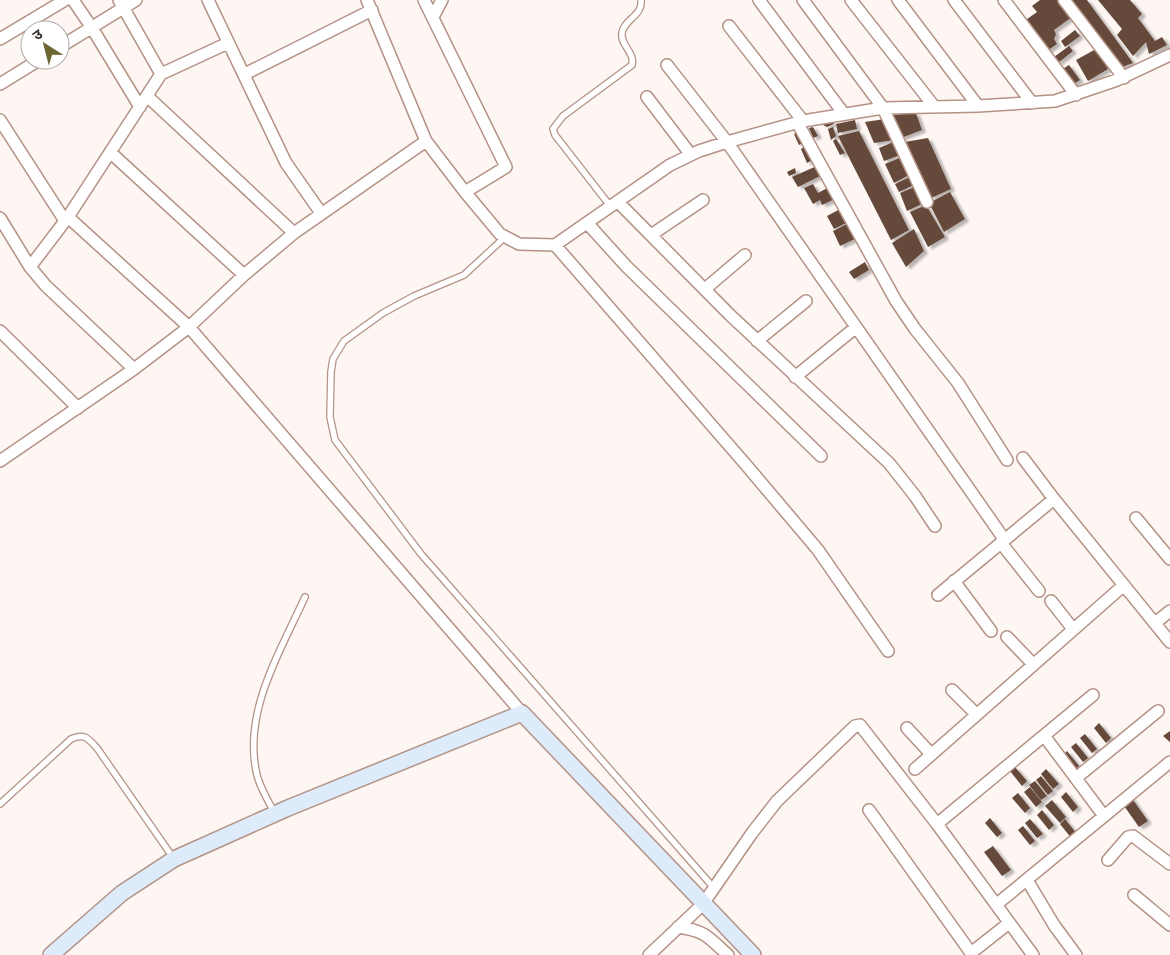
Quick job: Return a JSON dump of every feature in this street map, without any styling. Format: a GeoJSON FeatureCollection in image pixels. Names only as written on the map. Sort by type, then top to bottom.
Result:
{"type":"FeatureCollection","features":[{"type":"Feature","properties":{"kind":"street"},"geometry":{"type":"LineString","coordinates":[[0,39],[65,0]]}},
{"type":"Feature","properties":{"kind":"street"},"geometry":{"type":"LineString","coordinates":[[73,0],[140,107]]}},
{"type":"Feature","properties":{"kind":"street"},"geometry":{"type":"LineString","coordinates":[[70,41],[92,28],[122,4],[136,0]]}},
{"type":"Feature","properties":{"kind":"street"},"geometry":{"type":"LineString","coordinates":[[208,0],[245,74],[286,164],[321,213]]}},
{"type":"Feature","properties":{"kind":"street"},"geometry":{"type":"LineString","coordinates":[[424,0],[506,166],[465,192]]}},
{"type":"Feature","properties":{"kind":"street"},"geometry":{"type":"LineString","coordinates":[[433,17],[442,0]]}},
{"type":"Feature","properties":{"kind":"street"},"geometry":{"type":"LineString","coordinates":[[760,0],[844,114]]}},
{"type":"Feature","properties":{"kind":"street"},"geometry":{"type":"LineString","coordinates":[[803,0],[883,108],[927,202]]}},
{"type":"Feature","properties":{"kind":"street"},"geometry":{"type":"LineString","coordinates":[[851,0],[933,105]]}},
{"type":"Feature","properties":{"kind":"street"},"geometry":{"type":"LineString","coordinates":[[898,0],[978,106]]}},
{"type":"Feature","properties":{"kind":"street"},"geometry":{"type":"LineString","coordinates":[[954,0],[1032,103]]}},
{"type":"Feature","properties":{"kind":"street"},"geometry":{"type":"LineString","coordinates":[[1004,0],[1076,95]]}},
{"type":"Feature","properties":{"kind":"street"},"geometry":{"type":"LineString","coordinates":[[1064,0],[1124,78]]}},
{"type":"Feature","properties":{"kind":"street"},"geometry":{"type":"LineString","coordinates":[[122,4],[161,74]]}},
{"type":"Feature","properties":{"kind":"street"},"geometry":{"type":"LineString","coordinates":[[245,74],[370,5],[426,141],[465,192],[500,234],[505,237],[525,245],[555,245],[588,224],[643,182],[691,155],[727,142],[800,121],[883,108],[933,105],[978,106],[1055,101],[1124,78],[1170,55]]}},
{"type":"Feature","properties":{"kind":"street"},"geometry":{"type":"LineString","coordinates":[[729,26],[800,121],[896,301],[958,383],[1006,460]]}},
{"type":"Feature","properties":{"kind":"street"},"geometry":{"type":"LineString","coordinates":[[30,267],[67,219],[161,74],[228,43]]}},
{"type":"Feature","properties":{"kind":"street"},"geometry":{"type":"LineString","coordinates":[[667,65],[727,142],[1002,541],[1039,591]]}},
{"type":"Feature","properties":{"kind":"street"},"geometry":{"type":"LineString","coordinates":[[0,84],[23,70]]}},
{"type":"Feature","properties":{"kind":"street"},"geometry":{"type":"LineString","coordinates":[[147,96],[294,233]]}},
{"type":"Feature","properties":{"kind":"street"},"geometry":{"type":"LineString","coordinates":[[647,97],[691,155]]}},
{"type":"Feature","properties":{"kind":"street"},"geometry":{"type":"LineString","coordinates":[[0,120],[67,219],[189,327],[522,713],[753,955]]}},
{"type":"Feature","properties":{"kind":"street"},"geometry":{"type":"LineString","coordinates":[[0,461],[134,369],[189,327],[244,275],[294,233],[426,141]]}},
{"type":"Feature","properties":{"kind":"street"},"geometry":{"type":"LineString","coordinates":[[110,152],[244,275]]}},
{"type":"Feature","properties":{"kind":"street"},"geometry":{"type":"LineString","coordinates":[[651,236],[703,200]]}},
{"type":"Feature","properties":{"kind":"street"},"geometry":{"type":"LineString","coordinates":[[615,204],[889,463],[916,496],[935,526]]}},
{"type":"Feature","properties":{"kind":"street"},"geometry":{"type":"LineString","coordinates":[[0,218],[30,267],[46,286],[134,369]]}},
{"type":"Feature","properties":{"kind":"street"},"geometry":{"type":"LineString","coordinates":[[588,224],[633,273],[821,456]]}},
{"type":"Feature","properties":{"kind":"street"},"geometry":{"type":"LineString","coordinates":[[555,245],[812,542],[888,651]]}},
{"type":"Feature","properties":{"kind":"street"},"geometry":{"type":"LineString","coordinates":[[705,289],[745,255]]}},
{"type":"Feature","properties":{"kind":"street"},"geometry":{"type":"LineString","coordinates":[[757,340],[806,302]]}},
{"type":"Feature","properties":{"kind":"street"},"geometry":{"type":"LineString","coordinates":[[796,377],[855,328]]}},
{"type":"Feature","properties":{"kind":"street"},"geometry":{"type":"LineString","coordinates":[[0,331],[78,408]]}},
{"type":"Feature","properties":{"kind":"street"},"geometry":{"type":"LineString","coordinates":[[1024,458],[1054,499],[1170,642]]}},
{"type":"Feature","properties":{"kind":"street"},"geometry":{"type":"LineString","coordinates":[[938,594],[1054,499]]}},
{"type":"Feature","properties":{"kind":"street"},"geometry":{"type":"LineString","coordinates":[[1136,518],[1170,558]]}},
{"type":"Feature","properties":{"kind":"street"},"geometry":{"type":"LineString","coordinates":[[954,582],[991,631]]}},
{"type":"Feature","properties":{"kind":"street"},"geometry":{"type":"LineString","coordinates":[[915,768],[1124,585]]}},
{"type":"Feature","properties":{"kind":"street"},"geometry":{"type":"LineString","coordinates":[[1051,601],[1073,629]]}},
{"type":"Feature","properties":{"kind":"street"},"geometry":{"type":"LineString","coordinates":[[1155,623],[1170,612]]}},
{"type":"Feature","properties":{"kind":"street"},"geometry":{"type":"LineString","coordinates":[[1007,638],[1033,664]]}},
{"type":"Feature","properties":{"kind":"street"},"geometry":{"type":"LineString","coordinates":[[952,690],[976,714]]}},
{"type":"Feature","properties":{"kind":"street"},"geometry":{"type":"LineString","coordinates":[[937,824],[1045,737],[1093,695]]}},
{"type":"Feature","properties":{"kind":"street"},"geometry":{"type":"LineString","coordinates":[[1076,778],[1158,711]]}},
{"type":"Feature","properties":{"kind":"street"},"geometry":{"type":"LineString","coordinates":[[51,955],[122,893],[174,859],[275,814],[522,713]]}},
{"type":"Feature","properties":{"kind":"street"},"geometry":{"type":"LineString","coordinates":[[649,955],[703,904],[777,800],[855,726],[860,725],[937,824],[1033,955]]}},
{"type":"Feature","properties":{"kind":"street"},"geometry":{"type":"LineString","coordinates":[[907,728],[931,754]]}},
{"type":"Feature","properties":{"kind":"street"},"geometry":{"type":"LineString","coordinates":[[1045,737],[1104,816]]}},
{"type":"Feature","properties":{"kind":"street"},"geometry":{"type":"LineString","coordinates":[[997,904],[1170,762]]}},
{"type":"Feature","properties":{"kind":"street"},"geometry":{"type":"LineString","coordinates":[[869,810],[971,954],[1009,923]]}},
{"type":"Feature","properties":{"kind":"street"},"geometry":{"type":"LineString","coordinates":[[1108,860],[1125,840],[1133,836],[1170,864]]}},
{"type":"Feature","properties":{"kind":"street"},"geometry":{"type":"LineString","coordinates":[[1027,880],[1054,925],[1076,955]]}},
{"type":"Feature","properties":{"kind":"street"},"geometry":{"type":"LineString","coordinates":[[1134,895],[1170,925]]}},
{"type":"Feature","properties":{"kind":"street"},"geometry":{"type":"LineString","coordinates":[[678,928],[698,930],[706,934],[728,955]]}},
{"type":"Feature","properties":{"kind":"lane"},"geometry":{"type":"LineString","coordinates":[[615,204],[555,136],[553,129],[563,116],[632,65],[633,60],[622,35],[623,29],[642,6],[641,0]]}},
{"type":"Feature","properties":{"kind":"lane"},"geometry":{"type":"LineString","coordinates":[[505,237],[464,275],[414,296],[383,313],[344,341],[333,359],[331,372],[330,417],[335,440],[421,554],[714,888]]}},
{"type":"Feature","properties":{"kind":"lane"},"geometry":{"type":"LineString","coordinates":[[275,814],[257,777],[254,749],[255,718],[270,676],[305,597]]}},
{"type":"Feature","properties":{"kind":"lane"},"geometry":{"type":"LineString","coordinates":[[0,804],[71,739],[79,735],[87,737],[97,748],[174,859]]}},
{"type":"Feature","properties":{"kind":"building"},"geometry":{"type":"Polygon","coordinates":[[[1040,0],[1059,0],[1072,17],[1054,30],[1056,34],[1054,39],[1057,44],[1047,51],[1023,22],[1037,12],[1032,6],[1040,0]]]}},
{"type":"Feature","properties":{"kind":"building"},"geometry":{"type":"Polygon","coordinates":[[[1067,0],[1087,0],[1133,63],[1119,68],[1067,0]]]}},
{"type":"Feature","properties":{"kind":"building"},"geometry":{"type":"Polygon","coordinates":[[[1098,0],[1130,0],[1142,14],[1138,18],[1155,41],[1162,37],[1167,45],[1149,54],[1146,42],[1133,56],[1117,35],[1122,29],[1098,0]]]}},
{"type":"Feature","properties":{"kind":"building"},"geometry":{"type":"Polygon","coordinates":[[[1075,30],[1080,36],[1065,47],[1061,41],[1075,30]]]}},
{"type":"Feature","properties":{"kind":"building"},"geometry":{"type":"Polygon","coordinates":[[[1069,46],[1073,51],[1058,63],[1054,57],[1069,46]]]}},
{"type":"Feature","properties":{"kind":"building"},"geometry":{"type":"Polygon","coordinates":[[[1096,49],[1108,69],[1088,81],[1076,60],[1096,49]]]}},
{"type":"Feature","properties":{"kind":"building"},"geometry":{"type":"Polygon","coordinates":[[[1069,65],[1080,80],[1072,85],[1061,70],[1069,65]]]}},
{"type":"Feature","properties":{"kind":"building"},"geometry":{"type":"Polygon","coordinates":[[[916,113],[922,130],[901,138],[893,115],[916,113]]]}},
{"type":"Feature","properties":{"kind":"building"},"geometry":{"type":"Polygon","coordinates":[[[885,119],[894,140],[874,143],[865,122],[885,119]]]}},
{"type":"Feature","properties":{"kind":"building"},"geometry":{"type":"Polygon","coordinates":[[[855,120],[857,129],[838,133],[836,124],[855,120]]]}},
{"type":"Feature","properties":{"kind":"building"},"geometry":{"type":"Polygon","coordinates":[[[832,121],[834,124],[827,127],[823,125],[832,121]]]}},
{"type":"Feature","properties":{"kind":"building"},"geometry":{"type":"Polygon","coordinates":[[[813,127],[818,136],[813,138],[809,128],[813,127]]]}},
{"type":"Feature","properties":{"kind":"building"},"geometry":{"type":"Polygon","coordinates":[[[833,127],[836,136],[831,140],[828,129],[833,127]]]}},
{"type":"Feature","properties":{"kind":"building"},"geometry":{"type":"Polygon","coordinates":[[[801,131],[806,142],[799,145],[794,134],[801,131]]]}},
{"type":"Feature","properties":{"kind":"building"},"geometry":{"type":"Polygon","coordinates":[[[859,131],[909,230],[891,240],[838,136],[859,131]]]}},
{"type":"Feature","properties":{"kind":"building"},"geometry":{"type":"Polygon","coordinates":[[[928,138],[951,189],[931,198],[905,142],[928,138]]]}},
{"type":"Feature","properties":{"kind":"building"},"geometry":{"type":"Polygon","coordinates":[[[836,139],[845,153],[840,155],[833,141],[836,139]]]}},
{"type":"Feature","properties":{"kind":"building"},"geometry":{"type":"Polygon","coordinates":[[[898,140],[903,154],[884,161],[879,148],[898,140]]]}},
{"type":"Feature","properties":{"kind":"building"},"geometry":{"type":"Polygon","coordinates":[[[808,144],[814,159],[807,163],[801,149],[808,144]]]}},
{"type":"Feature","properties":{"kind":"building"},"geometry":{"type":"Polygon","coordinates":[[[902,157],[911,174],[894,183],[885,164],[902,157]]]}},
{"type":"Feature","properties":{"kind":"building"},"geometry":{"type":"Polygon","coordinates":[[[819,165],[822,175],[798,187],[792,177],[819,165]]]}},
{"type":"Feature","properties":{"kind":"building"},"geometry":{"type":"Polygon","coordinates":[[[795,168],[796,173],[789,176],[787,172],[795,168]]]}},
{"type":"Feature","properties":{"kind":"building"},"geometry":{"type":"Polygon","coordinates":[[[912,176],[916,184],[899,192],[895,184],[912,176]]]}},
{"type":"Feature","properties":{"kind":"building"},"geometry":{"type":"Polygon","coordinates":[[[813,184],[818,193],[831,186],[837,198],[822,205],[820,200],[813,204],[804,188],[813,184]]]}},
{"type":"Feature","properties":{"kind":"building"},"geometry":{"type":"Polygon","coordinates":[[[917,186],[924,203],[907,211],[900,193],[917,186]]]}},
{"type":"Feature","properties":{"kind":"building"},"geometry":{"type":"Polygon","coordinates":[[[950,192],[965,219],[944,232],[929,203],[950,192]]]}},
{"type":"Feature","properties":{"kind":"building"},"geometry":{"type":"Polygon","coordinates":[[[926,205],[945,237],[928,247],[910,212],[926,205]]]}},
{"type":"Feature","properties":{"kind":"building"},"geometry":{"type":"Polygon","coordinates":[[[842,208],[850,221],[834,229],[827,216],[842,208]]]}},
{"type":"Feature","properties":{"kind":"building"},"geometry":{"type":"Polygon","coordinates":[[[851,222],[857,238],[840,246],[833,231],[851,222]]]}},
{"type":"Feature","properties":{"kind":"building"},"geometry":{"type":"Polygon","coordinates":[[[914,229],[924,251],[906,267],[892,243],[914,229]]]}},
{"type":"Feature","properties":{"kind":"building"},"geometry":{"type":"Polygon","coordinates":[[[865,262],[869,270],[854,279],[849,272],[865,262]]]}},
{"type":"Feature","properties":{"kind":"building"},"geometry":{"type":"Polygon","coordinates":[[[1099,723],[1111,738],[1106,743],[1094,728],[1099,723]]]}},
{"type":"Feature","properties":{"kind":"building"},"geometry":{"type":"Polygon","coordinates":[[[1170,731],[1170,742],[1163,736],[1170,731]]]}},
{"type":"Feature","properties":{"kind":"building"},"geometry":{"type":"Polygon","coordinates":[[[1085,734],[1097,749],[1092,753],[1080,738],[1085,734]]]}},
{"type":"Feature","properties":{"kind":"building"},"geometry":{"type":"Polygon","coordinates":[[[1076,743],[1088,758],[1083,762],[1071,747],[1076,743]]]}},
{"type":"Feature","properties":{"kind":"building"},"geometry":{"type":"Polygon","coordinates":[[[1067,751],[1079,766],[1074,771],[1062,756],[1067,751]]]}},
{"type":"Feature","properties":{"kind":"building"},"geometry":{"type":"Polygon","coordinates":[[[1015,767],[1027,781],[1022,786],[1010,771],[1015,767]]]}},
{"type":"Feature","properties":{"kind":"building"},"geometry":{"type":"Polygon","coordinates":[[[1046,769],[1059,784],[1053,789],[1041,774],[1046,769]]]}},
{"type":"Feature","properties":{"kind":"building"},"geometry":{"type":"Polygon","coordinates":[[[1041,776],[1053,791],[1048,795],[1036,780],[1041,776]]]}},
{"type":"Feature","properties":{"kind":"building"},"geometry":{"type":"Polygon","coordinates":[[[1035,781],[1047,796],[1041,800],[1029,785],[1035,781]]]}},
{"type":"Feature","properties":{"kind":"building"},"geometry":{"type":"Polygon","coordinates":[[[1030,787],[1042,802],[1036,807],[1024,792],[1030,787]]]}},
{"type":"Feature","properties":{"kind":"building"},"geometry":{"type":"Polygon","coordinates":[[[1066,792],[1078,807],[1073,812],[1061,797],[1066,792]]]}},
{"type":"Feature","properties":{"kind":"building"},"geometry":{"type":"Polygon","coordinates":[[[1018,793],[1030,808],[1025,813],[1012,798],[1018,793]]]}},
{"type":"Feature","properties":{"kind":"building"},"geometry":{"type":"Polygon","coordinates":[[[1131,797],[1148,821],[1139,827],[1122,803],[1131,797]]]}},
{"type":"Feature","properties":{"kind":"building"},"geometry":{"type":"Polygon","coordinates":[[[1052,800],[1066,817],[1060,823],[1045,806],[1052,800]]]}},
{"type":"Feature","properties":{"kind":"building"},"geometry":{"type":"Polygon","coordinates":[[[1042,810],[1054,825],[1049,830],[1037,815],[1042,810]]]}},
{"type":"Feature","properties":{"kind":"building"},"geometry":{"type":"Polygon","coordinates":[[[990,818],[1002,833],[997,837],[985,823],[990,818]]]}},
{"type":"Feature","properties":{"kind":"building"},"geometry":{"type":"Polygon","coordinates":[[[1030,819],[1043,834],[1037,838],[1025,823],[1030,819]]]}},
{"type":"Feature","properties":{"kind":"building"},"geometry":{"type":"Polygon","coordinates":[[[1065,819],[1077,834],[1072,839],[1060,824],[1065,819]]]}},
{"type":"Feature","properties":{"kind":"building"},"geometry":{"type":"Polygon","coordinates":[[[1023,826],[1035,841],[1030,845],[1018,830],[1023,826]]]}},
{"type":"Feature","properties":{"kind":"building"},"geometry":{"type":"Polygon","coordinates":[[[993,846],[1011,870],[1002,876],[984,852],[993,846]]]}}]}
